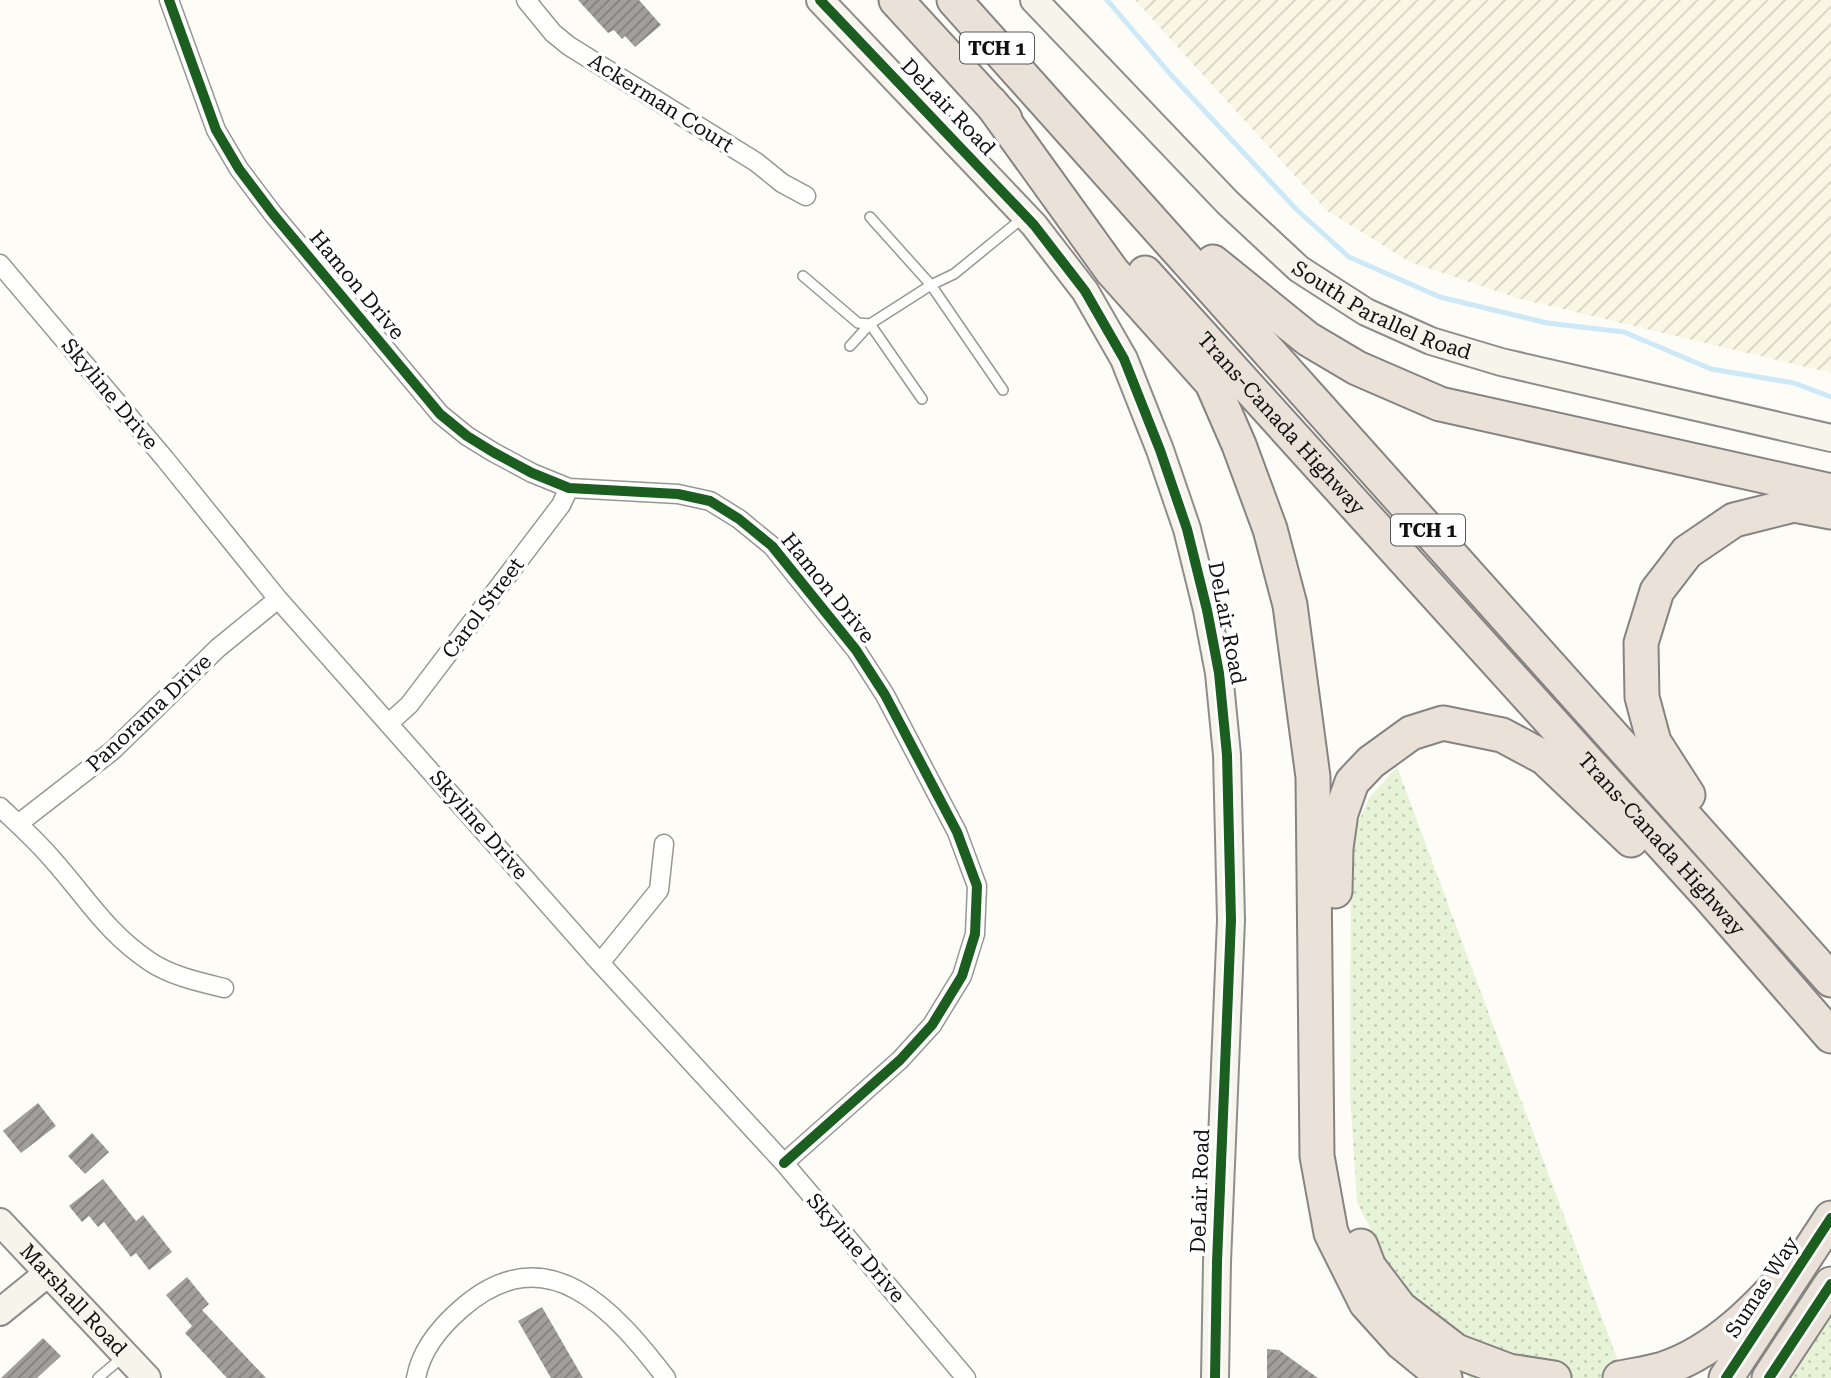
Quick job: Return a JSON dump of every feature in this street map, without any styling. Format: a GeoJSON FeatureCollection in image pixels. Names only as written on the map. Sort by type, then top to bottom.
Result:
{"type":"FeatureCollection","features":[{"type":"Feature","properties":{"kind":"highway","name":"Trans-Canada Highway"},"geometry":{"type":"LineString","coordinates":[[896,0],[1709,896],[1831,1036]]}},
{"type":"Feature","properties":{"kind":"highway","name":"Trans-Canada Highway"},"geometry":{"type":"LineString","coordinates":[[954,0],[1824,972]]}},
{"type":"Feature","properties":{"kind":"highway"},"geometry":{"type":"LineString","coordinates":[[1040,95],[1219,267],[1308,339],[1357,368],[1440,404],[1831,491]]}},
{"type":"Feature","properties":{"kind":"highway"},"geometry":{"type":"LineString","coordinates":[[991,103],[1112,271],[1212,383],[1239,445],[1265,517],[1290,605],[1313,778],[1317,1157],[1321,1189],[1331,1233],[1366,1303],[1402,1343],[1445,1378]]}},
{"type":"Feature","properties":{"kind":"highway"},"geometry":{"type":"LineString","coordinates":[[1824,972],[1679,785],[1654,741],[1642,697],[1641,643],[1657,591],[1687,552],[1734,520],[1794,505],[1831,512]]}},
{"type":"Feature","properties":{"kind":"highway"},"geometry":{"type":"LineString","coordinates":[[1554,1378],[1510,1370],[1455,1351],[1400,1308],[1370,1266],[1351,1222],[1340,1171],[1336,1117],[1334,946],[1336,848],[1340,813],[1352,782],[1371,762],[1411,733],[1443,723],[1502,735],[1545,758],[1644,852],[1709,896]]}},
{"type":"Feature","properties":{"kind":"highway","name":"Sumas Way"},"geometry":{"type":"LineString","coordinates":[[1726,1378],[1831,1218]]}},
{"type":"Feature","properties":{"kind":"highway"},"geometry":{"type":"LineString","coordinates":[[1620,1378],[1665,1368],[1704,1349],[1748,1318],[1803,1258]]}},
{"type":"Feature","properties":{"kind":"highway"},"geometry":{"type":"LineString","coordinates":[[1769,1378],[1831,1284]]}},
{"type":"Feature","properties":{"kind":"street","name":"Hamon Drive"},"geometry":{"type":"LineString","coordinates":[[169,0],[216,130],[239,169],[273,215],[440,414],[467,436],[493,452],[569,488],[678,494],[710,501],[739,519],[772,546],[832,618],[885,695],[957,832],[977,886],[975,934],[962,976],[932,1025],[900,1060],[783,1163]]}},
{"type":"Feature","properties":{"kind":"street","name":"Ackerman Court"},"geometry":{"type":"LineString","coordinates":[[526,0],[553,33],[569,46],[806,196]]}},
{"type":"Feature","properties":{"kind":"street","name":"DeLair Road"},"geometry":{"type":"LineString","coordinates":[[820,0],[1025,216],[1085,291],[1124,359],[1160,450],[1187,529],[1219,673],[1227,755],[1231,920],[1215,1378]]}},
{"type":"Feature","properties":{"kind":"street","name":"South Parallel Road"},"geometry":{"type":"LineString","coordinates":[[1034,0],[1228,203],[1299,268],[1366,312],[1431,341],[1501,362],[1831,438]]}},
{"type":"Feature","properties":{"kind":"street","name":"Skyline Drive"},"geometry":{"type":"LineString","coordinates":[[0,264],[165,458],[278,599],[600,963],[783,1163],[966,1378]]}},
{"type":"Feature","properties":{"kind":"street","name":"Carol Street"},"geometry":{"type":"LineString","coordinates":[[389,723],[409,705],[561,505],[569,488]]}},
{"type":"Feature","properties":{"kind":"street","name":"Panorama Drive"},"geometry":{"type":"LineString","coordinates":[[18,824],[112,751],[218,648],[278,599]]}},
{"type":"Feature","properties":{"kind":"street"},"geometry":{"type":"LineString","coordinates":[[0,807],[54,861],[95,913],[150,962],[184,978],[224,988]]}},
{"type":"Feature","properties":{"kind":"street"},"geometry":{"type":"LineString","coordinates":[[600,963],[659,890],[664,844]]}},
{"type":"Feature","properties":{"kind":"street","name":"Marshall Road"},"geometry":{"type":"LineString","coordinates":[[0,1222],[147,1378]]}},
{"type":"Feature","properties":{"kind":"street"},"geometry":{"type":"LineString","coordinates":[[0,1312],[48,1273]]}},
{"type":"Feature","properties":{"kind":"street"},"geometry":{"type":"LineString","coordinates":[[415,1378],[427,1349],[442,1325],[470,1301],[498,1285],[524,1277],[555,1280],[583,1292],[620,1323],[666,1378]]}},
{"type":"Feature","properties":{"kind":"lane"},"geometry":{"type":"LineString","coordinates":[[850,346],[870,324],[931,285],[954,274],[1025,216]]}},
{"type":"Feature","properties":{"kind":"lane"},"geometry":{"type":"LineString","coordinates":[[870,217],[931,285],[1003,390]]}},
{"type":"Feature","properties":{"kind":"lane"},"geometry":{"type":"LineString","coordinates":[[803,276],[859,323],[870,324]]}},
{"type":"Feature","properties":{"kind":"lane"},"geometry":{"type":"LineString","coordinates":[[870,324],[922,399]]}},
{"type":"Feature","properties":{"kind":"lane"},"geometry":{"type":"LineString","coordinates":[[98,1378],[125,1355]]}},
{"type":"Feature","properties":{"kind":"shaded area"},"geometry":{"type":"Polygon","coordinates":[[[1135,0],[1831,0],[1831,373],[1517,298],[1410,262],[1326,210],[1135,0]]]}},
{"type":"Feature","properties":{"kind":"green space"},"geometry":{"type":"Polygon","coordinates":[[[1397,767],[1621,1369],[1627,1378],[1469,1378],[1446,1323],[1397,1282],[1357,1202],[1350,1093],[1351,839],[1369,798],[1397,767]]]}},
{"type":"Feature","properties":{"kind":"green space"},"geometry":{"type":"Polygon","coordinates":[[[1831,1315],[1831,1378],[1790,1378],[1831,1315]]]}},
{"type":"Feature","properties":{"kind":"building"},"geometry":{"type":"Polygon","coordinates":[[[578,0],[639,0],[661,25],[635,47],[625,36],[622,39],[614,30],[608,33],[578,0]]]}},
{"type":"Feature","properties":{"kind":"building"},"geometry":{"type":"Polygon","coordinates":[[[38,1103],[56,1126],[21,1153],[3,1131],[38,1103]]]}},
{"type":"Feature","properties":{"kind":"building"},"geometry":{"type":"Polygon","coordinates":[[[92,1133],[109,1152],[85,1174],[68,1156],[92,1133]]]}},
{"type":"Feature","properties":{"kind":"building"},"geometry":{"type":"Polygon","coordinates":[[[103,1179],[136,1221],[143,1215],[172,1252],[149,1270],[136,1253],[131,1257],[104,1222],[98,1227],[89,1216],[82,1222],[69,1206],[103,1179]]]}},
{"type":"Feature","properties":{"kind":"building"},"geometry":{"type":"Polygon","coordinates":[[[187,1277],[209,1304],[202,1310],[266,1378],[227,1378],[185,1333],[192,1326],[166,1295],[187,1277]]]}},
{"type":"Feature","properties":{"kind":"building"},"geometry":{"type":"Polygon","coordinates":[[[542,1307],[583,1378],[551,1378],[518,1321],[542,1307]]]}},
{"type":"Feature","properties":{"kind":"building"},"geometry":{"type":"Polygon","coordinates":[[[43,1338],[61,1356],[37,1378],[1,1378],[43,1338]]]}},
{"type":"Feature","properties":{"kind":"building"},"geometry":{"type":"Polygon","coordinates":[[[1267,1349],[1279,1350],[1318,1378],[1267,1378],[1267,1349]]]}},
{"type":"Feature","properties":{"kind":"waterway"},"geometry":{"type":"LineString","coordinates":[[1107,0],[1172,76],[1296,209],[1349,257],[1440,297],[1547,323],[1624,332],[1711,369],[1794,383],[1831,397]]}},
{"type":"Feature","properties":{"kind":"cycle path"},"geometry":{"type":"LineString","coordinates":[[169,0],[216,130],[239,169],[273,214],[440,414],[467,436],[493,452],[532,473],[569,488],[678,494],[710,501],[739,519],[772,546],[856,650],[885,695],[957,832],[977,886],[975,934],[962,976],[932,1025],[900,1060],[784,1163]]}},
{"type":"Feature","properties":{"kind":"cycle path"},"geometry":{"type":"LineString","coordinates":[[820,0],[1034,225],[1085,291],[1124,359],[1160,450],[1187,529],[1219,673],[1227,755],[1231,920],[1215,1378]]}},
{"type":"Feature","properties":{"kind":"cycle path"},"geometry":{"type":"LineString","coordinates":[[1726,1378],[1831,1218]]}},
{"type":"Feature","properties":{"kind":"cycle path"},"geometry":{"type":"LineString","coordinates":[[1769,1378],[1831,1284]]}}]}
